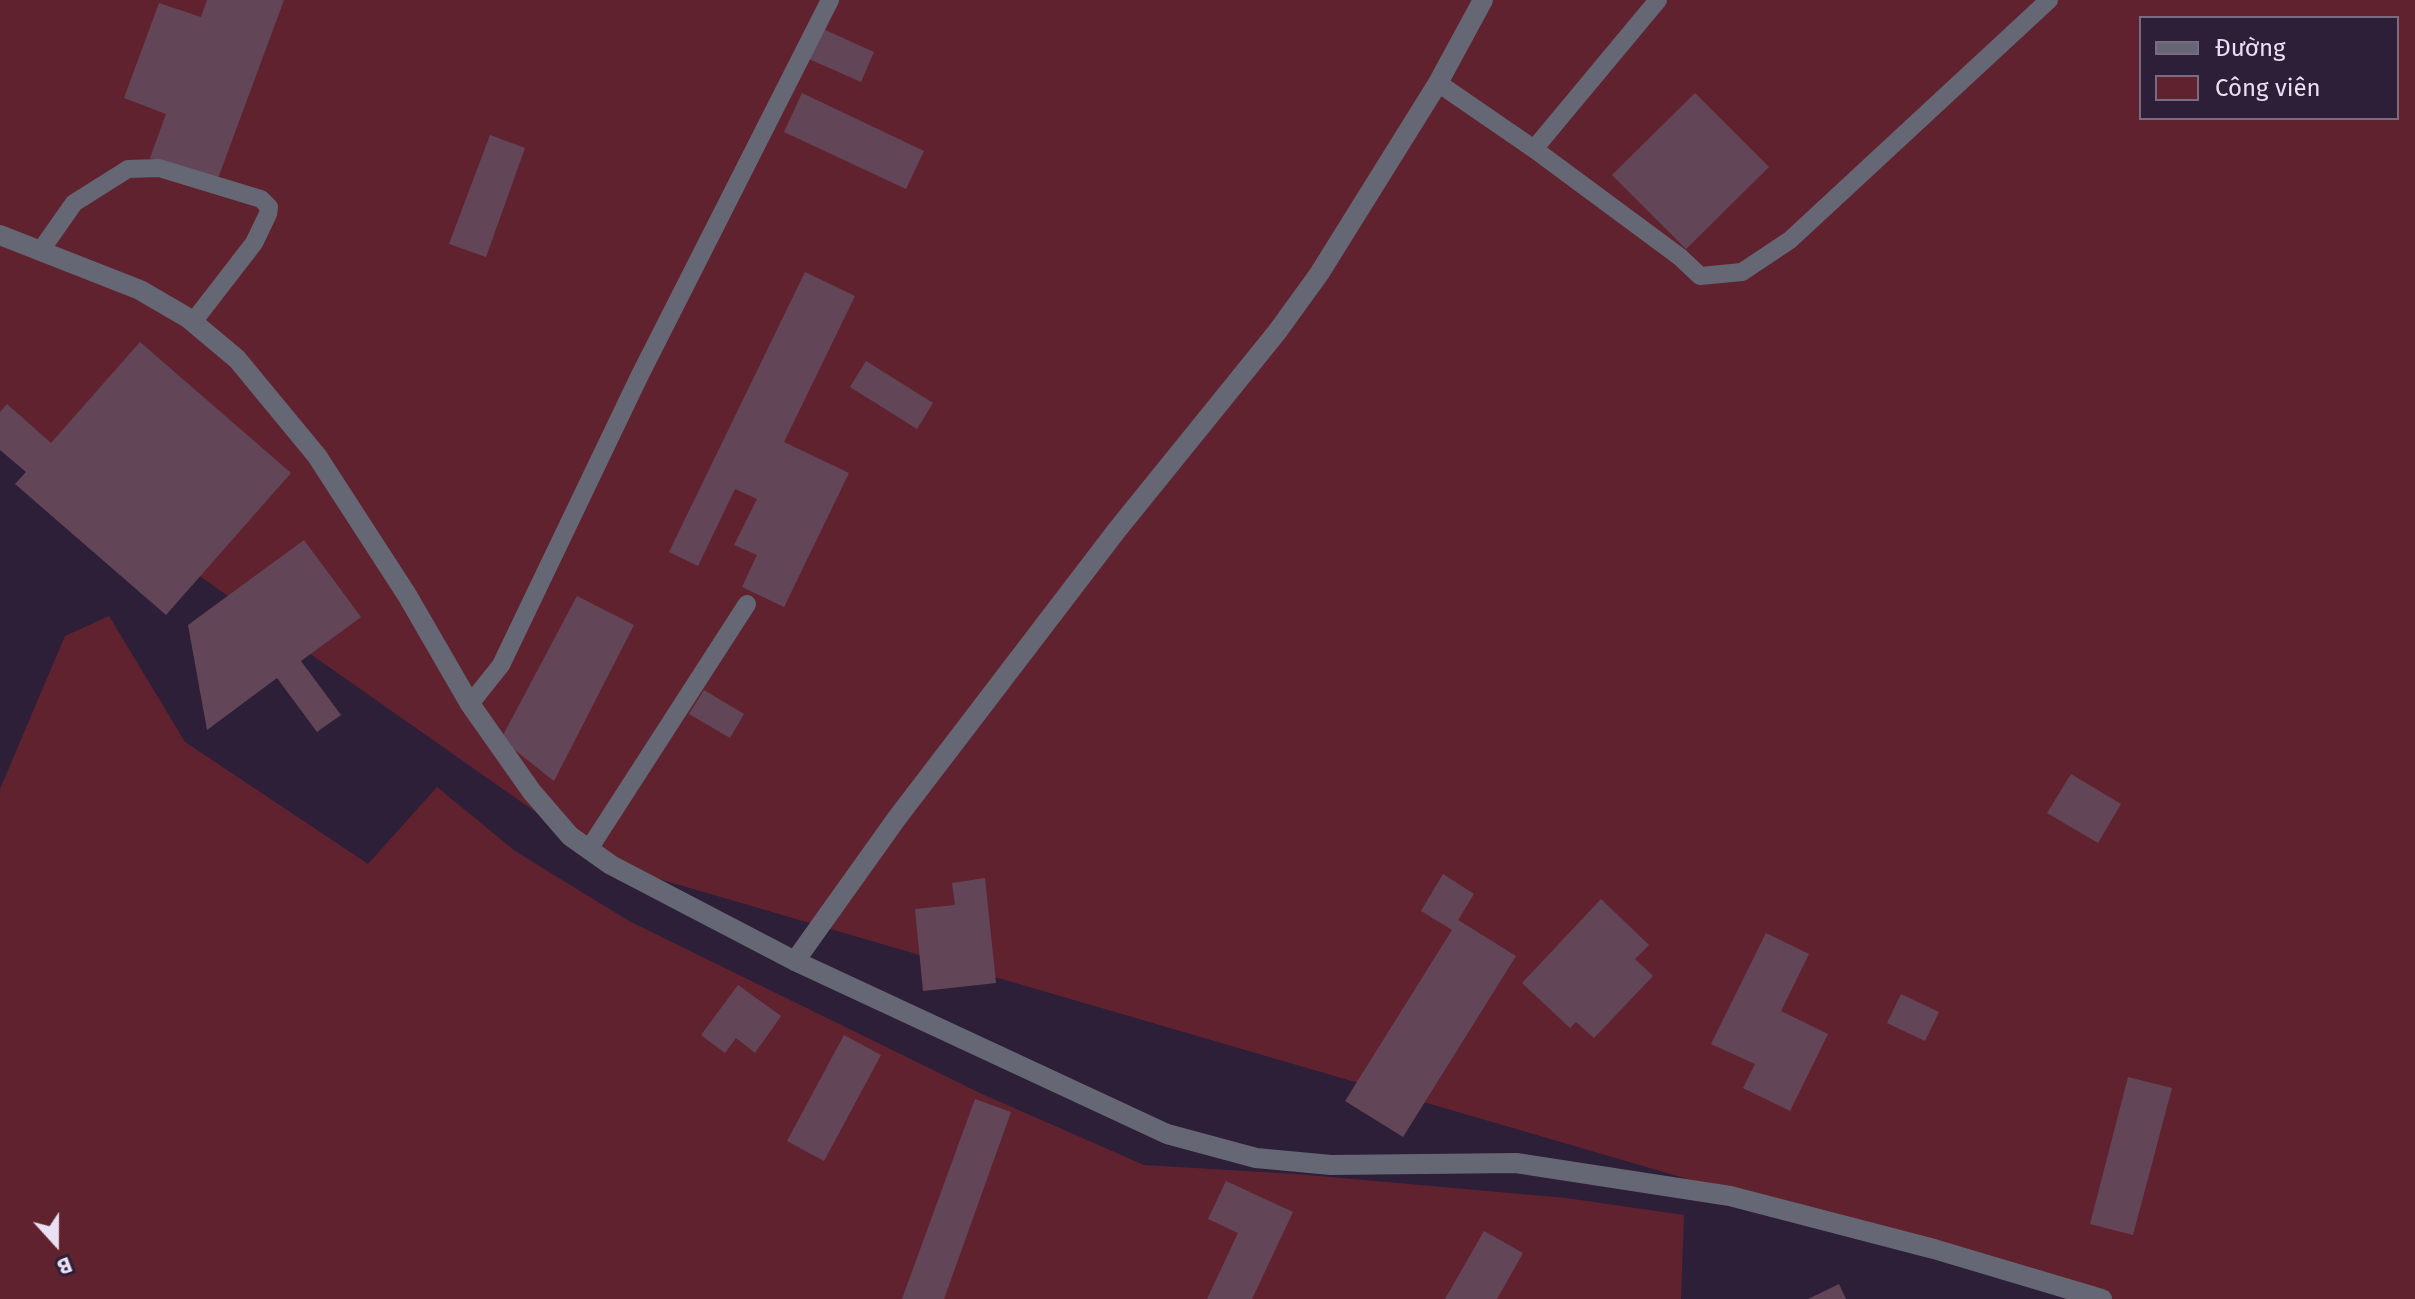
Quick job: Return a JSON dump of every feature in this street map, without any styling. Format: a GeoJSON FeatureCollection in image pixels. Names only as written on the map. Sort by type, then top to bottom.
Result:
{"type":"FeatureCollection","features":[{"type":"Feature","properties":{"kind":"street"},"geometry":{"type":"LineString","coordinates":[[795,961],[897,818],[1117,530],[1277,332],[1319,274],[1438,83],[1483,0]]}},
{"type":"Feature","properties":{"kind":"street"},"geometry":{"type":"LineString","coordinates":[[0,235],[140,290],[193,322],[237,359],[317,456],[407,595],[470,704],[532,792],[570,836],[611,865],[795,961],[1167,1134],[1256,1158],[1331,1165],[1516,1163],[1730,1196],[1934,1249],[2102,1299]]}},
{"type":"Feature","properties":{"kind":"lane"},"geometry":{"type":"LineString","coordinates":[[470,704],[501,665],[639,377],[830,0]]}},
{"type":"Feature","properties":{"kind":"lane"},"geometry":{"type":"LineString","coordinates":[[1534,149],[1658,0]]}},
{"type":"Feature","properties":{"kind":"lane"},"geometry":{"type":"LineString","coordinates":[[1438,83],[1534,149],[1700,276],[1742,272],[1790,240],[2049,0]]}},
{"type":"Feature","properties":{"kind":"lane"},"geometry":{"type":"LineString","coordinates":[[41,250],[74,203],[128,169],[159,168],[261,199],[269,207],[268,214],[254,243],[193,322]]}},
{"type":"Feature","properties":{"kind":"lane"},"geometry":{"type":"LineString","coordinates":[[589,849],[747,604]]}},
{"type":"Feature","properties":{"kind":"green space"},"geometry":{"type":"Polygon","coordinates":[[[0,0],[2415,0],[2415,1299],[2099,1299],[611,865],[0,436],[0,0]]]}},
{"type":"Feature","properties":{"kind":"green space"},"geometry":{"type":"Polygon","coordinates":[[[109,616],[185,742],[368,864],[437,787],[515,851],[629,921],[982,1094],[1144,1165],[1296,1174],[1566,1198],[1684,1215],[1681,1299],[0,1299],[0,789],[65,636],[109,616]]]}},
{"type":"Feature","properties":{"kind":"building"},"geometry":{"type":"Polygon","coordinates":[[[207,0],[284,0],[217,181],[150,158],[166,114],[124,98],[159,3],[201,17],[207,0]]]}},
{"type":"Feature","properties":{"kind":"building"},"geometry":{"type":"Polygon","coordinates":[[[823,29],[874,52],[861,82],[809,59],[823,29]]]}},
{"type":"Feature","properties":{"kind":"building"},"geometry":{"type":"Polygon","coordinates":[[[802,93],[924,151],[906,189],[784,132],[802,93]]]}},
{"type":"Feature","properties":{"kind":"building"},"geometry":{"type":"Polygon","coordinates":[[[1695,93],[1769,167],[1686,249],[1612,175],[1695,93]]]}},
{"type":"Feature","properties":{"kind":"building"},"geometry":{"type":"Polygon","coordinates":[[[490,135],[525,148],[486,257],[449,244],[490,135]]]}},
{"type":"Feature","properties":{"kind":"building"},"geometry":{"type":"Polygon","coordinates":[[[805,272],[855,296],[784,442],[849,473],[784,607],[742,587],[757,555],[734,545],[757,499],[735,489],[698,566],[669,552],[805,272]]]}},
{"type":"Feature","properties":{"kind":"building"},"geometry":{"type":"Polygon","coordinates":[[[140,342],[291,473],[166,615],[15,484],[26,472],[0,450],[0,412],[7,404],[51,443],[140,342]]]}},
{"type":"Feature","properties":{"kind":"building"},"geometry":{"type":"Polygon","coordinates":[[[866,361],[933,403],[917,429],[850,387],[866,361]]]}},
{"type":"Feature","properties":{"kind":"building"},"geometry":{"type":"Polygon","coordinates":[[[304,540],[361,617],[301,661],[341,715],[317,732],[277,678],[207,730],[188,625],[304,540]]]}},
{"type":"Feature","properties":{"kind":"building"},"geometry":{"type":"Polygon","coordinates":[[[577,596],[634,625],[554,781],[501,739],[577,596]]]}},
{"type":"Feature","properties":{"kind":"building"},"geometry":{"type":"Polygon","coordinates":[[[704,690],[744,714],[730,738],[689,714],[704,690]]]}},
{"type":"Feature","properties":{"kind":"building"},"geometry":{"type":"Polygon","coordinates":[[[2071,774],[2121,804],[2098,843],[2047,813],[2071,774]]]}},
{"type":"Feature","properties":{"kind":"building"},"geometry":{"type":"Polygon","coordinates":[[[1443,874],[1474,894],[1458,920],[1516,956],[1403,1137],[1345,1101],[1452,930],[1421,911],[1443,874]]]}},
{"type":"Feature","properties":{"kind":"building"},"geometry":{"type":"Polygon","coordinates":[[[985,878],[996,983],[923,991],[915,909],[955,905],[952,883],[985,878]]]}},
{"type":"Feature","properties":{"kind":"building"},"geometry":{"type":"Polygon","coordinates":[[[1601,899],[1649,945],[1635,959],[1653,976],[1594,1038],[1576,1022],[1570,1028],[1522,983],[1601,899]]]}},
{"type":"Feature","properties":{"kind":"building"},"geometry":{"type":"Polygon","coordinates":[[[1766,933],[1809,954],[1781,1011],[1828,1034],[1790,1111],[1743,1088],[1755,1064],[1711,1044],[1766,933]]]}},
{"type":"Feature","properties":{"kind":"building"},"geometry":{"type":"Polygon","coordinates":[[[738,985],[781,1016],[755,1053],[736,1038],[725,1053],[701,1035],[738,985]]]}},
{"type":"Feature","properties":{"kind":"building"},"geometry":{"type":"Polygon","coordinates":[[[1901,994],[1939,1012],[1925,1041],[1887,1023],[1901,994]]]}},
{"type":"Feature","properties":{"kind":"building"},"geometry":{"type":"Polygon","coordinates":[[[844,1035],[881,1055],[824,1161],[787,1141],[844,1035]]]}},
{"type":"Feature","properties":{"kind":"building"},"geometry":{"type":"Polygon","coordinates":[[[2128,1077],[2172,1088],[2133,1235],[2090,1224],[2128,1077]]]}},
{"type":"Feature","properties":{"kind":"building"},"geometry":{"type":"Polygon","coordinates":[[[975,1099],[1011,1112],[944,1299],[902,1299],[975,1099]]]}},
{"type":"Feature","properties":{"kind":"building"},"geometry":{"type":"Polygon","coordinates":[[[1226,1181],[1293,1212],[1252,1299],[1207,1299],[1238,1233],[1208,1219],[1226,1181]]]}},
{"type":"Feature","properties":{"kind":"building"},"geometry":{"type":"Polygon","coordinates":[[[1484,1231],[1523,1253],[1497,1299],[1445,1299],[1484,1231]]]}},
{"type":"Feature","properties":{"kind":"building"},"geometry":{"type":"Polygon","coordinates":[[[1839,1284],[1846,1299],[1808,1299],[1839,1284]]]}}]}
